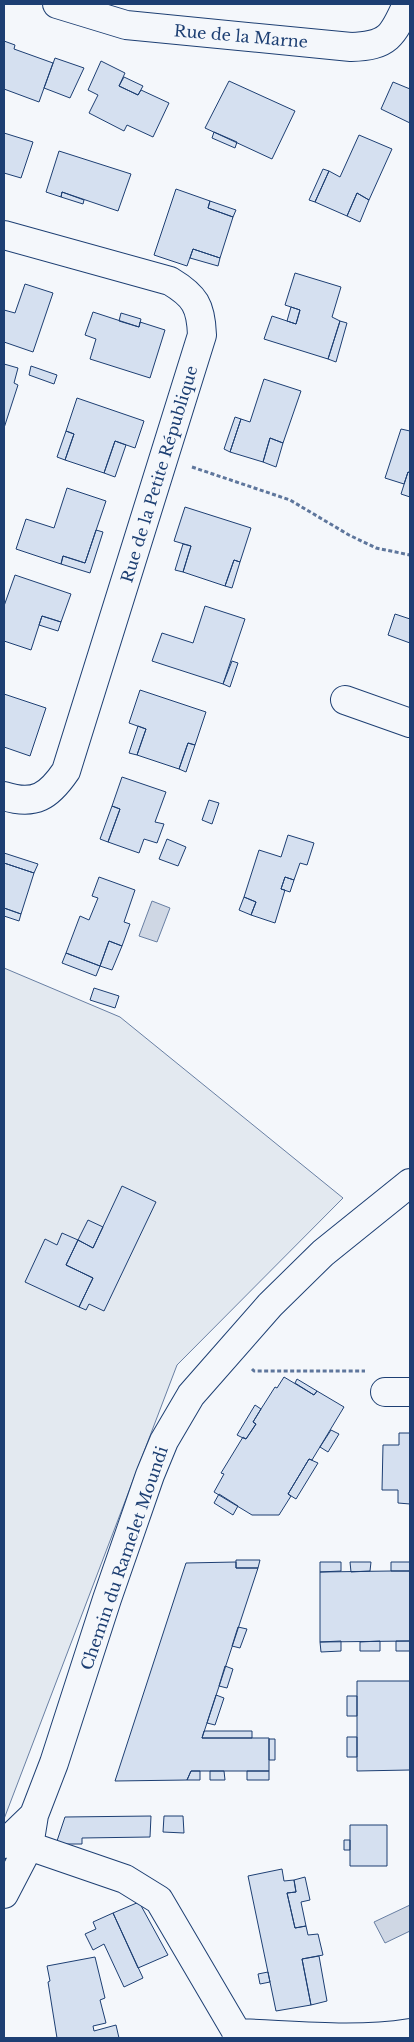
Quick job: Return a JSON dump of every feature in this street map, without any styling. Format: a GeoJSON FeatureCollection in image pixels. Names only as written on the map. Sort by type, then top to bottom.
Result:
{"type":"FeatureCollection","features":[{"type":"Feature","properties":{"kind":"street","name":"Rue de la Marne"},"geometry":{"type":"LineString","coordinates":[[56,4],[126,25],[351,47],[382,43],[393,32],[408,4]]}},
{"type":"Feature","properties":{"kind":"street","name":"Rue de la Petite République"},"geometry":{"type":"LineString","coordinates":[[4,235],[170,281],[184,289],[195,300],[201,316],[202,335],[66,770],[57,784],[46,795],[30,800],[13,799],[4,796]]}},
{"type":"Feature","properties":{"kind":"street"},"geometry":{"type":"LineString","coordinates":[[345,700],[410,723]]}},
{"type":"Feature","properties":{"kind":"street","name":"Chemin du Ramelet Moundi"},"geometry":{"type":"LineString","coordinates":[[4,1894],[16,1845],[34,1815],[54,1763],[107,1599],[150,1475],[164,1442],[191,1395],[270,1305],[323,1253],[410,1183]]}},
{"type":"Feature","properties":{"kind":"street"},"geometry":{"type":"LineString","coordinates":[[16,1845],[125,1879],[159,1900],[238,2035],[334,2038],[388,2037],[410,2033]]}},
{"type":"Feature","properties":{"kind":"path"},"geometry":{"type":"LineString","coordinates":[[164,457],[290,500],[349,535],[376,548],[410,555]]}},
{"type":"Feature","properties":{"kind":"path"},"geometry":{"type":"LineString","coordinates":[[247,1366],[254,1371],[390,1385]]}},
{"type":"Feature","properties":{"kind":"shaded area"},"geometry":{"type":"Polygon","coordinates":[[[152,901],[170,908],[157,942],[139,936],[152,901]]]}},
{"type":"Feature","properties":{"kind":"shaded area"},"geometry":{"type":"Polygon","coordinates":[[[4,968],[120,1017],[343,1198],[177,1365],[4,1819],[4,968]]]}},
{"type":"Feature","properties":{"kind":"shaded area"},"geometry":{"type":"Polygon","coordinates":[[[410,1905],[410,1931],[385,1943],[374,1922],[410,1905]]]}},
{"type":"Feature","properties":{"kind":"building"},"geometry":{"type":"Polygon","coordinates":[[[4,41],[15,45],[14,49],[53,63],[39,102],[4,89],[4,41]]]}},
{"type":"Feature","properties":{"kind":"building"},"geometry":{"type":"Polygon","coordinates":[[[55,58],[84,68],[70,98],[44,88],[55,58]]]}},
{"type":"Feature","properties":{"kind":"building"},"geometry":{"type":"Polygon","coordinates":[[[101,61],[125,73],[119,86],[138,95],[141,90],[169,103],[153,137],[127,125],[124,131],[89,113],[98,95],[88,90],[101,61]]]}},
{"type":"Feature","properties":{"kind":"building"},"geometry":{"type":"Polygon","coordinates":[[[124,77],[143,86],[138,95],[119,86],[124,77]]]}},
{"type":"Feature","properties":{"kind":"building"},"geometry":{"type":"Polygon","coordinates":[[[229,81],[295,111],[272,159],[205,128],[229,81]]]}},
{"type":"Feature","properties":{"kind":"building"},"geometry":{"type":"Polygon","coordinates":[[[393,82],[410,89],[410,123],[381,109],[393,82]]]}},
{"type":"Feature","properties":{"kind":"building"},"geometry":{"type":"Polygon","coordinates":[[[214,132],[237,142],[235,148],[212,138],[214,132]]]}},
{"type":"Feature","properties":{"kind":"building"},"geometry":{"type":"Polygon","coordinates":[[[4,133],[33,142],[21,178],[4,173],[4,133]]]}},
{"type":"Feature","properties":{"kind":"building"},"geometry":{"type":"Polygon","coordinates":[[[359,135],[392,149],[369,200],[357,193],[347,216],[315,202],[329,171],[340,177],[359,135]]]}},
{"type":"Feature","properties":{"kind":"building"},"geometry":{"type":"Polygon","coordinates":[[[59,151],[131,174],[118,211],[62,192],[61,197],[46,192],[59,151]]]}},
{"type":"Feature","properties":{"kind":"building"},"geometry":{"type":"Polygon","coordinates":[[[323,169],[329,171],[315,202],[309,200],[323,169]]]}},
{"type":"Feature","properties":{"kind":"building"},"geometry":{"type":"Polygon","coordinates":[[[176,189],[210,201],[208,208],[233,217],[220,258],[193,249],[187,266],[154,255],[176,189]]]}},
{"type":"Feature","properties":{"kind":"building"},"geometry":{"type":"Polygon","coordinates":[[[62,192],[84,200],[83,204],[61,197],[62,192]]]}},
{"type":"Feature","properties":{"kind":"building"},"geometry":{"type":"Polygon","coordinates":[[[357,193],[369,200],[360,222],[347,216],[357,193]]]}},
{"type":"Feature","properties":{"kind":"building"},"geometry":{"type":"Polygon","coordinates":[[[210,201],[236,210],[233,217],[208,208],[210,201]]]}},
{"type":"Feature","properties":{"kind":"building"},"geometry":{"type":"Polygon","coordinates":[[[193,249],[220,258],[218,266],[190,258],[193,249]]]}},
{"type":"Feature","properties":{"kind":"building"},"geometry":{"type":"Polygon","coordinates":[[[295,273],[341,287],[332,317],[340,321],[328,359],[264,339],[272,316],[296,324],[300,310],[285,305],[295,273]]]}},
{"type":"Feature","properties":{"kind":"building"},"geometry":{"type":"Polygon","coordinates":[[[25,284],[53,293],[33,352],[4,342],[4,310],[15,313],[25,284]]]}},
{"type":"Feature","properties":{"kind":"building"},"geometry":{"type":"Polygon","coordinates":[[[291,307],[300,310],[296,324],[287,321],[291,307]]]}},
{"type":"Feature","properties":{"kind":"building"},"geometry":{"type":"Polygon","coordinates":[[[93,312],[139,327],[140,322],[165,330],[150,378],[90,359],[96,339],[85,335],[93,312]]]}},
{"type":"Feature","properties":{"kind":"building"},"geometry":{"type":"Polygon","coordinates":[[[121,313],[141,319],[139,327],[119,321],[121,313]]]}},
{"type":"Feature","properties":{"kind":"building"},"geometry":{"type":"Polygon","coordinates":[[[340,321],[347,323],[336,362],[328,359],[340,321]]]}},
{"type":"Feature","properties":{"kind":"building"},"geometry":{"type":"Polygon","coordinates":[[[4,364],[18,368],[14,383],[18,385],[4,428],[4,364]]]}},
{"type":"Feature","properties":{"kind":"building"},"geometry":{"type":"Polygon","coordinates":[[[31,366],[57,375],[54,384],[29,375],[31,366]]]}},
{"type":"Feature","properties":{"kind":"building"},"geometry":{"type":"Polygon","coordinates":[[[264,379],[301,391],[283,443],[270,438],[263,462],[230,452],[241,419],[250,422],[264,379]]]}},
{"type":"Feature","properties":{"kind":"building"},"geometry":{"type":"Polygon","coordinates":[[[77,398],[144,421],[135,448],[115,441],[104,473],[65,460],[74,434],[66,431],[77,398]]]}},
{"type":"Feature","properties":{"kind":"building"},"geometry":{"type":"Polygon","coordinates":[[[235,417],[241,419],[230,452],[224,449],[235,417]]]}},
{"type":"Feature","properties":{"kind":"building"},"geometry":{"type":"Polygon","coordinates":[[[401,429],[410,431],[410,473],[408,472],[404,484],[385,478],[401,429]]]}},
{"type":"Feature","properties":{"kind":"building"},"geometry":{"type":"Polygon","coordinates":[[[66,431],[74,434],[65,460],[57,457],[66,431]]]}},
{"type":"Feature","properties":{"kind":"building"},"geometry":{"type":"Polygon","coordinates":[[[270,438],[283,443],[276,467],[263,462],[270,438]]]}},
{"type":"Feature","properties":{"kind":"building"},"geometry":{"type":"Polygon","coordinates":[[[115,441],[126,445],[115,477],[104,473],[115,441]]]}},
{"type":"Feature","properties":{"kind":"building"},"geometry":{"type":"Polygon","coordinates":[[[408,472],[410,473],[410,497],[401,494],[408,472]]]}},
{"type":"Feature","properties":{"kind":"building"},"geometry":{"type":"Polygon","coordinates":[[[67,488],[106,501],[85,563],[63,556],[61,564],[16,549],[26,519],[54,528],[67,488]]]}},
{"type":"Feature","properties":{"kind":"building"},"geometry":{"type":"Polygon","coordinates":[[[185,507],[251,528],[240,562],[234,560],[225,586],[183,572],[191,546],[174,541],[185,507]]]}},
{"type":"Feature","properties":{"kind":"building"},"geometry":{"type":"Polygon","coordinates":[[[96,530],[103,532],[90,573],[61,564],[63,556],[85,563],[96,530]]]}},
{"type":"Feature","properties":{"kind":"building"},"geometry":{"type":"Polygon","coordinates":[[[183,544],[191,546],[183,572],[175,570],[183,544]]]}},
{"type":"Feature","properties":{"kind":"building"},"geometry":{"type":"Polygon","coordinates":[[[234,560],[240,562],[232,588],[225,586],[234,560]]]}},
{"type":"Feature","properties":{"kind":"building"},"geometry":{"type":"Polygon","coordinates":[[[15,575],[71,594],[61,622],[42,616],[31,650],[4,641],[4,606],[15,575]]]}},
{"type":"Feature","properties":{"kind":"building"},"geometry":{"type":"Polygon","coordinates":[[[205,606],[245,619],[223,684],[152,661],[162,633],[193,643],[205,606]]]}},
{"type":"Feature","properties":{"kind":"building"},"geometry":{"type":"Polygon","coordinates":[[[395,614],[410,619],[410,643],[388,635],[395,614]]]}},
{"type":"Feature","properties":{"kind":"building"},"geometry":{"type":"Polygon","coordinates":[[[42,616],[61,622],[58,631],[39,625],[42,616]]]}},
{"type":"Feature","properties":{"kind":"building"},"geometry":{"type":"Polygon","coordinates":[[[232,661],[238,663],[230,687],[223,684],[232,661]]]}},
{"type":"Feature","properties":{"kind":"building"},"geometry":{"type":"Polygon","coordinates":[[[140,690],[206,712],[195,745],[188,743],[179,769],[137,755],[146,729],[129,723],[140,690]]]}},
{"type":"Feature","properties":{"kind":"building"},"geometry":{"type":"Polygon","coordinates":[[[4,694],[46,708],[30,756],[4,747],[4,694]]]}},
{"type":"Feature","properties":{"kind":"building"},"geometry":{"type":"Polygon","coordinates":[[[138,726],[146,729],[137,755],[129,753],[138,726]]]}},
{"type":"Feature","properties":{"kind":"building"},"geometry":{"type":"Polygon","coordinates":[[[188,743],[195,745],[186,772],[179,769],[188,743]]]}},
{"type":"Feature","properties":{"kind":"building"},"geometry":{"type":"Polygon","coordinates":[[[122,777],[166,792],[155,822],[164,824],[157,843],[144,839],[139,853],[108,842],[120,809],[112,806],[122,777]]]}},
{"type":"Feature","properties":{"kind":"building"},"geometry":{"type":"Polygon","coordinates":[[[209,800],[219,803],[212,824],[202,820],[209,800]]]}},
{"type":"Feature","properties":{"kind":"building"},"geometry":{"type":"Polygon","coordinates":[[[112,806],[120,809],[108,842],[100,839],[112,806]]]}},
{"type":"Feature","properties":{"kind":"building"},"geometry":{"type":"Polygon","coordinates":[[[288,835],[314,843],[307,865],[300,863],[294,880],[285,877],[281,889],[285,890],[275,923],[251,915],[256,902],[244,897],[259,850],[281,857],[288,835]]]}},
{"type":"Feature","properties":{"kind":"building"},"geometry":{"type":"Polygon","coordinates":[[[167,839],[186,847],[178,866],[159,859],[167,839]]]}},
{"type":"Feature","properties":{"kind":"building"},"geometry":{"type":"Polygon","coordinates":[[[4,853],[38,864],[34,873],[4,863],[4,853]]]}},
{"type":"Feature","properties":{"kind":"building"},"geometry":{"type":"Polygon","coordinates":[[[4,863],[34,873],[21,914],[4,908],[4,863]]]}},
{"type":"Feature","properties":{"kind":"building"},"geometry":{"type":"Polygon","coordinates":[[[99,877],[135,890],[124,922],[130,924],[122,946],[109,941],[100,966],[66,953],[80,916],[89,920],[98,898],[92,896],[99,877]]]}},
{"type":"Feature","properties":{"kind":"building"},"geometry":{"type":"Polygon","coordinates":[[[285,877],[294,880],[290,892],[281,889],[285,877]]]}},
{"type":"Feature","properties":{"kind":"building"},"geometry":{"type":"Polygon","coordinates":[[[244,897],[256,902],[251,915],[239,910],[244,897]]]}},
{"type":"Feature","properties":{"kind":"building"},"geometry":{"type":"Polygon","coordinates":[[[4,908],[21,914],[19,921],[4,916],[4,908]]]}},
{"type":"Feature","properties":{"kind":"building"},"geometry":{"type":"Polygon","coordinates":[[[109,941],[122,946],[112,970],[100,966],[109,941]]]}},
{"type":"Feature","properties":{"kind":"building"},"geometry":{"type":"Polygon","coordinates":[[[66,953],[100,966],[96,976],[62,963],[66,953]]]}},
{"type":"Feature","properties":{"kind":"building"},"geometry":{"type":"Polygon","coordinates":[[[94,988],[119,996],[115,1008],[90,1000],[94,988]]]}},
{"type":"Feature","properties":{"kind":"building"},"geometry":{"type":"Polygon","coordinates":[[[122,1186],[156,1202],[104,1311],[89,1304],[86,1310],[79,1307],[93,1278],[66,1265],[78,1240],[93,1248],[122,1186]]]}},
{"type":"Feature","properties":{"kind":"building"},"geometry":{"type":"Polygon","coordinates":[[[88,1220],[103,1227],[93,1248],[78,1240],[88,1220]]]}},
{"type":"Feature","properties":{"kind":"building"},"geometry":{"type":"Polygon","coordinates":[[[62,1233],[78,1240],[66,1265],[93,1278],[79,1307],[25,1282],[45,1239],[57,1245],[62,1233]]]}},
{"type":"Feature","properties":{"kind":"building"},"geometry":{"type":"Polygon","coordinates":[[[284,1377],[314,1395],[317,1391],[344,1407],[312,1460],[309,1459],[288,1494],[291,1496],[279,1515],[252,1515],[214,1492],[224,1474],[221,1473],[243,1437],[246,1439],[256,1424],[253,1422],[275,1387],[277,1388],[284,1377]]]}},
{"type":"Feature","properties":{"kind":"building"},"geometry":{"type":"Polygon","coordinates":[[[297,1379],[317,1391],[314,1395],[295,1383],[297,1379]]]}},
{"type":"Feature","properties":{"kind":"building"},"geometry":{"type":"Polygon","coordinates":[[[255,1405],[261,1409],[253,1422],[256,1424],[246,1439],[237,1435],[255,1405]]]}},
{"type":"Feature","properties":{"kind":"building"},"geometry":{"type":"Polygon","coordinates":[[[331,1430],[339,1434],[328,1452],[320,1447],[331,1430]]]}},
{"type":"Feature","properties":{"kind":"building"},"geometry":{"type":"Polygon","coordinates":[[[399,1433],[410,1433],[410,1504],[398,1503],[398,1490],[382,1490],[383,1445],[399,1445],[399,1433]]]}},
{"type":"Feature","properties":{"kind":"building"},"geometry":{"type":"Polygon","coordinates":[[[309,1459],[318,1463],[296,1499],[288,1494],[309,1459]]]}},
{"type":"Feature","properties":{"kind":"building"},"geometry":{"type":"Polygon","coordinates":[[[219,1494],[238,1506],[233,1515],[214,1503],[219,1494]]]}},
{"type":"Feature","properties":{"kind":"building"},"geometry":{"type":"Polygon","coordinates":[[[236,1560],[260,1560],[258,1568],[236,1568],[236,1560]]]}},
{"type":"Feature","properties":{"kind":"building"},"geometry":{"type":"Polygon","coordinates":[[[236,1562],[236,1568],[258,1568],[202,1738],[269,1738],[269,1771],[191,1771],[187,1780],[115,1781],[186,1563],[236,1562]]]}},
{"type":"Feature","properties":{"kind":"building"},"geometry":{"type":"Polygon","coordinates":[[[320,1562],[341,1562],[341,1571],[320,1572],[320,1562]]]}},
{"type":"Feature","properties":{"kind":"building"},"geometry":{"type":"Polygon","coordinates":[[[350,1562],[371,1562],[370,1571],[351,1572],[350,1562]]]}},
{"type":"Feature","properties":{"kind":"building"},"geometry":{"type":"Polygon","coordinates":[[[391,1562],[410,1562],[410,1571],[391,1571],[391,1562]]]}},
{"type":"Feature","properties":{"kind":"building"},"geometry":{"type":"Polygon","coordinates":[[[410,1571],[410,1641],[320,1642],[320,1572],[410,1571]]]}},
{"type":"Feature","properties":{"kind":"building"},"geometry":{"type":"Polygon","coordinates":[[[238,1627],[247,1629],[240,1648],[232,1646],[238,1627]]]}},
{"type":"Feature","properties":{"kind":"building"},"geometry":{"type":"Polygon","coordinates":[[[341,1641],[341,1651],[321,1652],[320,1642],[341,1641]]]}},
{"type":"Feature","properties":{"kind":"building"},"geometry":{"type":"Polygon","coordinates":[[[380,1641],[380,1651],[360,1651],[360,1642],[380,1641]]]}},
{"type":"Feature","properties":{"kind":"building"},"geometry":{"type":"Polygon","coordinates":[[[396,1641],[410,1641],[410,1651],[396,1651],[396,1641]]]}},
{"type":"Feature","properties":{"kind":"building"},"geometry":{"type":"Polygon","coordinates":[[[225,1666],[233,1669],[227,1688],[219,1686],[225,1666]]]}},
{"type":"Feature","properties":{"kind":"building"},"geometry":{"type":"Polygon","coordinates":[[[357,1681],[410,1681],[410,1770],[357,1771],[357,1681]]]}},
{"type":"Feature","properties":{"kind":"building"},"geometry":{"type":"Polygon","coordinates":[[[216,1695],[224,1698],[215,1725],[207,1723],[216,1695]]]}},
{"type":"Feature","properties":{"kind":"building"},"geometry":{"type":"Polygon","coordinates":[[[347,1696],[357,1696],[357,1716],[347,1716],[347,1696]]]}},
{"type":"Feature","properties":{"kind":"building"},"geometry":{"type":"Polygon","coordinates":[[[204,1731],[252,1731],[252,1738],[202,1738],[204,1731]]]}},
{"type":"Feature","properties":{"kind":"building"},"geometry":{"type":"Polygon","coordinates":[[[347,1737],[357,1737],[357,1757],[347,1757],[347,1737]]]}},
{"type":"Feature","properties":{"kind":"building"},"geometry":{"type":"Polygon","coordinates":[[[269,1739],[275,1739],[275,1760],[269,1760],[269,1739]]]}},
{"type":"Feature","properties":{"kind":"building"},"geometry":{"type":"Polygon","coordinates":[[[191,1771],[200,1771],[200,1780],[187,1780],[191,1771]]]}},
{"type":"Feature","properties":{"kind":"building"},"geometry":{"type":"Polygon","coordinates":[[[210,1771],[224,1771],[225,1780],[210,1780],[210,1771]]]}},
{"type":"Feature","properties":{"kind":"building"},"geometry":{"type":"Polygon","coordinates":[[[247,1771],[269,1771],[269,1780],[247,1780],[247,1771]]]}},
{"type":"Feature","properties":{"kind":"building"},"geometry":{"type":"Polygon","coordinates":[[[151,1816],[150,1837],[82,1838],[82,1844],[56,1844],[65,1817],[151,1816]]]}},
{"type":"Feature","properties":{"kind":"building"},"geometry":{"type":"Polygon","coordinates":[[[164,1816],[183,1816],[184,1833],[163,1832],[164,1816]]]}},
{"type":"Feature","properties":{"kind":"building"},"geometry":{"type":"Polygon","coordinates":[[[350,1825],[387,1825],[387,1866],[350,1866],[350,1825]]]}},
{"type":"Feature","properties":{"kind":"building"},"geometry":{"type":"Polygon","coordinates":[[[344,1840],[350,1840],[350,1850],[344,1850],[344,1840]]]}},
{"type":"Feature","properties":{"kind":"building"},"geometry":{"type":"Polygon","coordinates":[[[282,1869],[284,1881],[294,1880],[296,1892],[287,1893],[295,1928],[306,1926],[308,1935],[318,1934],[323,1955],[302,1959],[311,2005],[276,2011],[248,1876],[282,1869]]]}},
{"type":"Feature","properties":{"kind":"building"},"geometry":{"type":"Polygon","coordinates":[[[305,1877],[310,1900],[301,1902],[306,1926],[295,1928],[287,1893],[296,1892],[294,1880],[305,1877]]]}},
{"type":"Feature","properties":{"kind":"building"},"geometry":{"type":"Polygon","coordinates":[[[139,1902],[168,1955],[138,1968],[113,1913],[139,1902]]]}},
{"type":"Feature","properties":{"kind":"building"},"geometry":{"type":"Polygon","coordinates":[[[113,1913],[143,1978],[124,1987],[104,1944],[93,1950],[85,1934],[96,1929],[93,1922],[113,1913]]]}},
{"type":"Feature","properties":{"kind":"building"},"geometry":{"type":"Polygon","coordinates":[[[319,1956],[327,2001],[311,2005],[302,1959],[319,1956]]]}},
{"type":"Feature","properties":{"kind":"building"},"geometry":{"type":"Polygon","coordinates":[[[95,1957],[105,1998],[100,2000],[106,2023],[93,2026],[94,2031],[116,2025],[119,2038],[57,2038],[47,1966],[95,1957]]]}},
{"type":"Feature","properties":{"kind":"building"},"geometry":{"type":"Polygon","coordinates":[[[268,1972],[270,1982],[260,1984],[258,1974],[268,1972]]]}}]}
